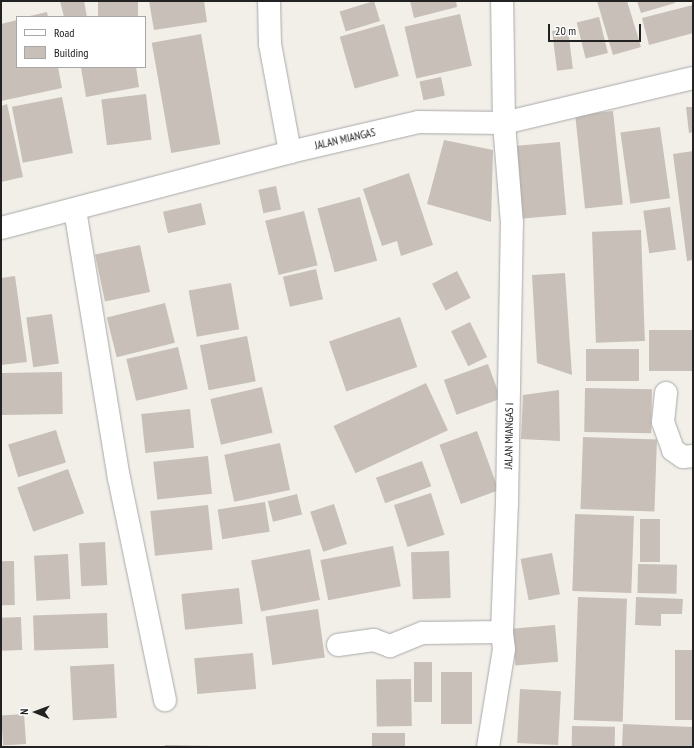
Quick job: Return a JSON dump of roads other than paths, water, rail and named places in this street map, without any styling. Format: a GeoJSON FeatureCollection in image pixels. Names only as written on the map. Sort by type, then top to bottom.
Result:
{"type":"FeatureCollection","features":[{"type":"Feature","properties":{"kind":"street"},"geometry":{"type":"LineString","coordinates":[[269,1],[270,44],[290,152]]}},
{"type":"Feature","properties":{"kind":"street","name":"JALAN MIANGAS I"},"geometry":{"type":"LineString","coordinates":[[488,747],[504,649],[502,632],[507,503],[512,222],[504,123],[502,1]]}},
{"type":"Feature","properties":{"kind":"street","name":"JALAN MIANGAS"},"geometry":{"type":"LineString","coordinates":[[1,228],[75,210],[290,152],[419,122],[504,123],[693,78]]}},
{"type":"Feature","properties":{"kind":"street"},"geometry":{"type":"LineString","coordinates":[[75,210],[119,478],[165,700]]}},
{"type":"Feature","properties":{"kind":"street"},"geometry":{"type":"LineString","coordinates":[[666,393],[663,422],[673,450],[683,457],[693,456]]}},
{"type":"Feature","properties":{"kind":"street"},"geometry":{"type":"LineString","coordinates":[[338,645],[374,640],[390,646],[423,633],[502,632]]}}]}
